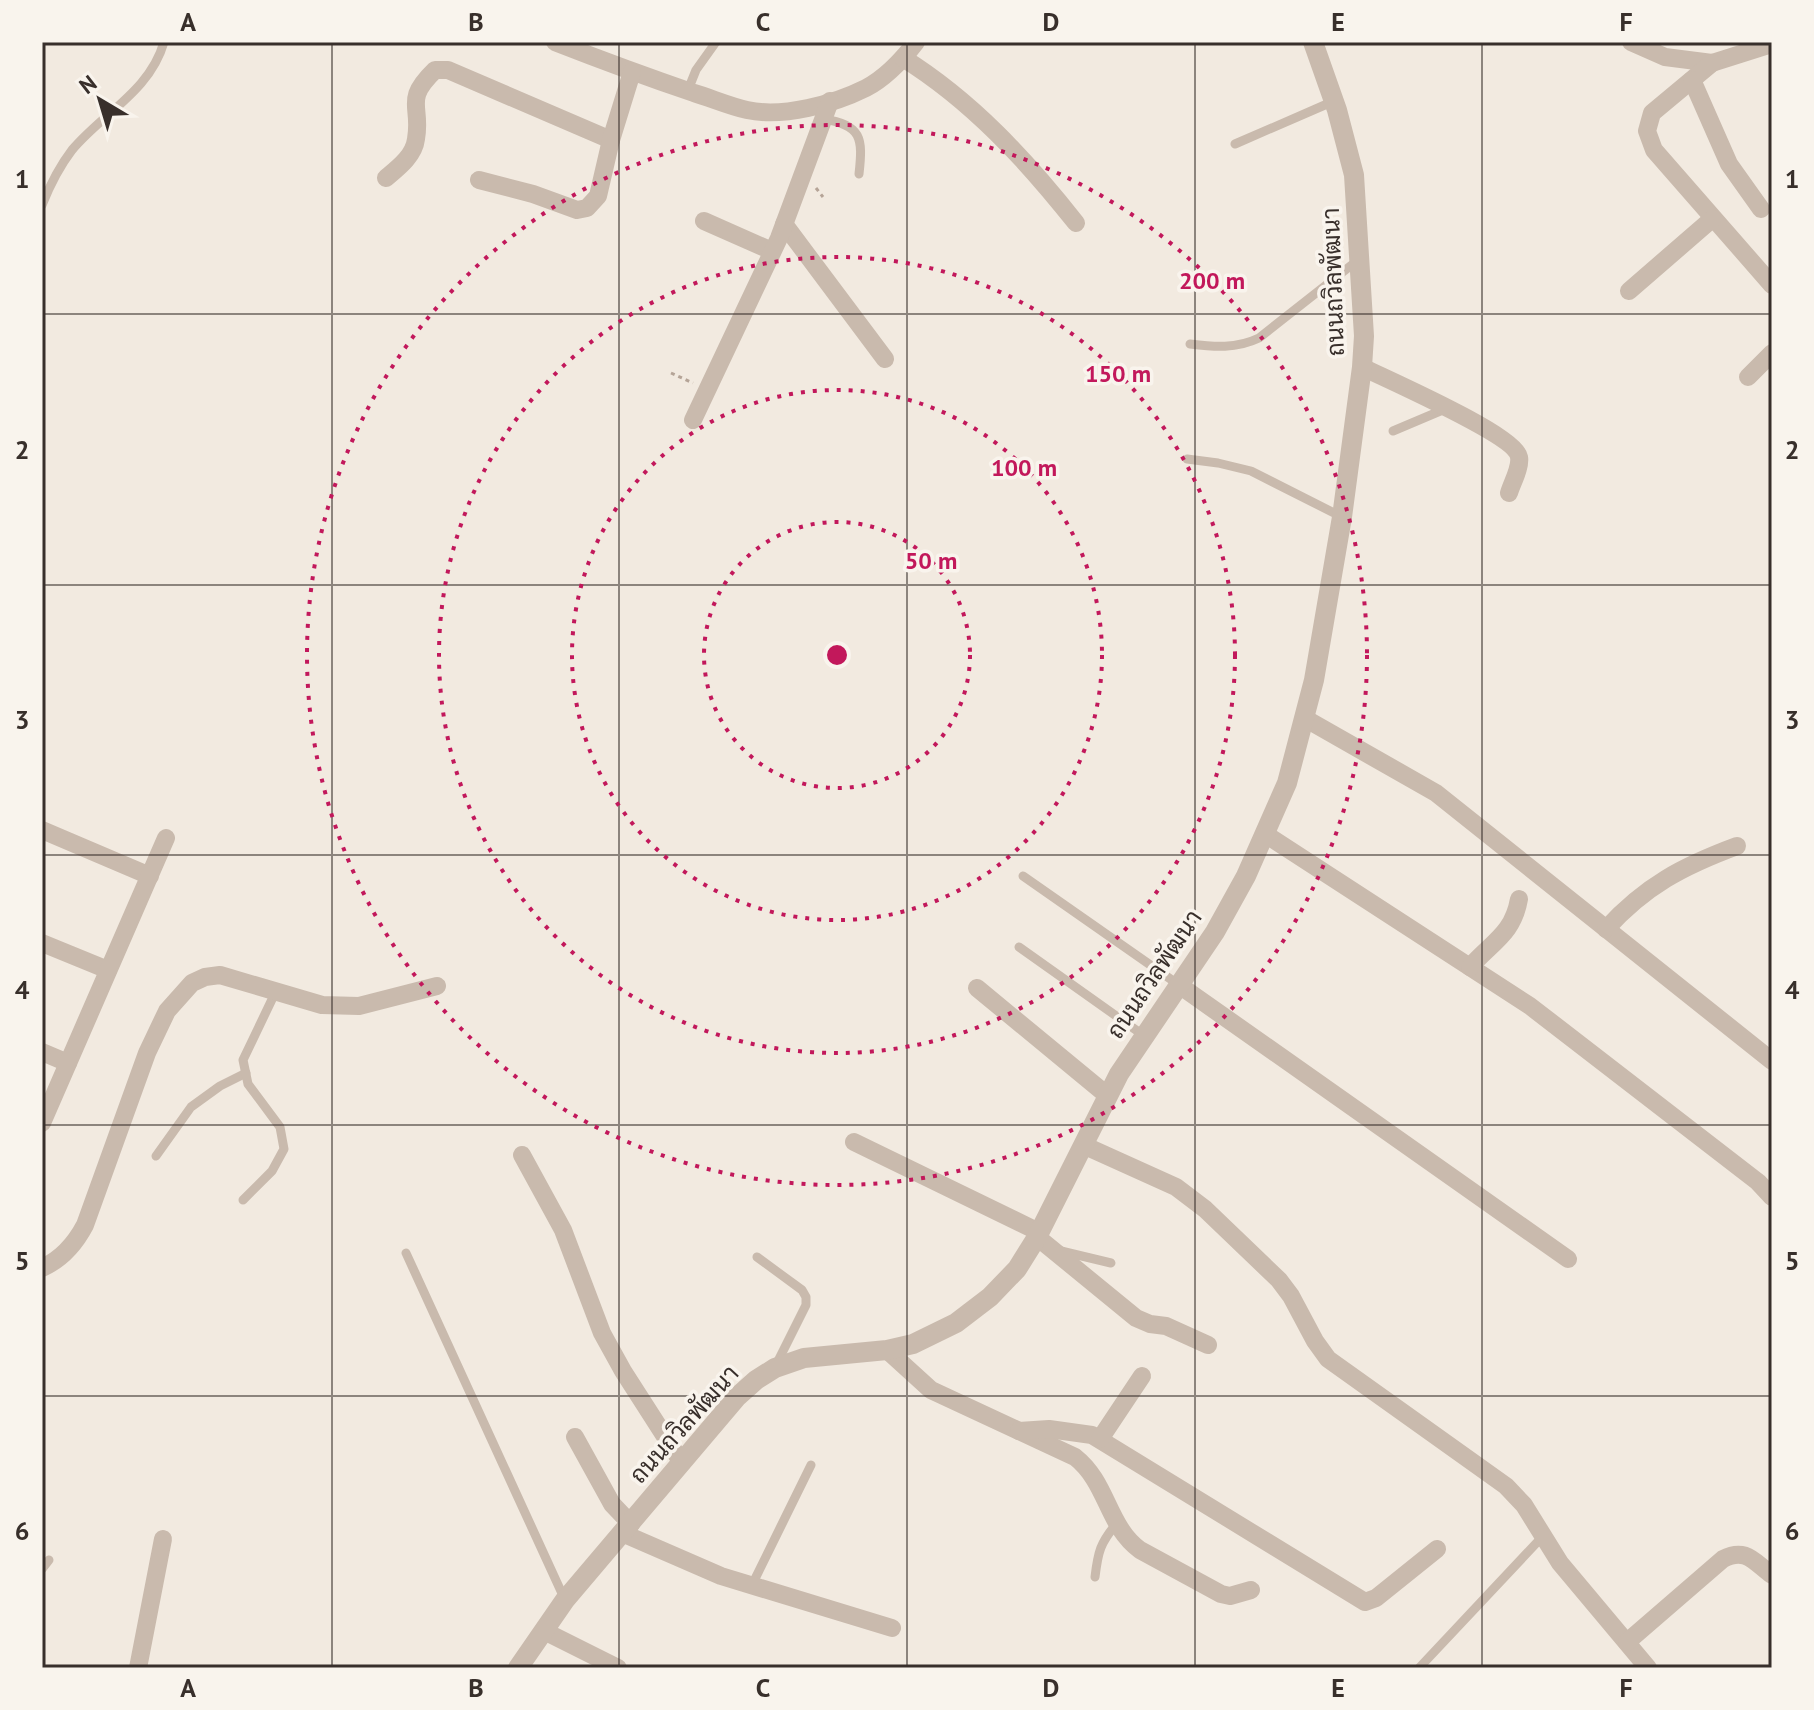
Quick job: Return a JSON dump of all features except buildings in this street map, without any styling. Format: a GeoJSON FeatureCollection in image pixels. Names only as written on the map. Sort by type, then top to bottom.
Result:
{"type":"FeatureCollection","features":[{"type":"Feature","properties":{"kind":"street"},"geometry":{"type":"LineString","coordinates":[[555,42],[632,72],[748,110],[827,110],[868,87],[903,58],[916,42]]}},
{"type":"Feature","properties":{"kind":"street","name":"ถนนถวิลพัฒนา"},"geometry":{"type":"LineString","coordinates":[[518,1668],[565,1600],[737,1397],[756,1380],[775,1368],[804,1358],[887,1350],[913,1344],[956,1323],[1017,1269],[1143,1035],[1215,932],[1240,887],[1287,783],[1306,719],[1342,517],[1362,367],[1361,258],[1354,175],[1334,101],[1313,42]]}},
{"type":"Feature","properties":{"kind":"street"},"geometry":{"type":"LineString","coordinates":[[1631,42],[1665,57],[1712,63]]}},
{"type":"Feature","properties":{"kind":"street"},"geometry":{"type":"LineString","coordinates":[[1772,44],[1752,45],[1712,63],[1652,113],[1647,131],[1654,150],[1772,285]]}},
{"type":"Feature","properties":{"kind":"street"},"geometry":{"type":"LineString","coordinates":[[903,58],[963,101],[1031,167],[1076,223]]}},
{"type":"Feature","properties":{"kind":"street"},"geometry":{"type":"LineString","coordinates":[[386,178],[411,154],[416,139],[414,105],[417,91],[435,70],[448,70],[611,140]]}},
{"type":"Feature","properties":{"kind":"street"},"geometry":{"type":"LineString","coordinates":[[479,180],[568,207],[587,208],[598,196],[632,72]]}},
{"type":"Feature","properties":{"kind":"street"},"geometry":{"type":"LineString","coordinates":[[1692,80],[1729,164],[1761,209]]}},
{"type":"Feature","properties":{"kind":"street"},"geometry":{"type":"LineString","coordinates":[[693,420],[784,224],[827,110]]}},
{"type":"Feature","properties":{"kind":"street"},"geometry":{"type":"LineString","coordinates":[[1629,291],[1712,219]]}},
{"type":"Feature","properties":{"kind":"street"},"geometry":{"type":"LineString","coordinates":[[704,221],[772,251]]}},
{"type":"Feature","properties":{"kind":"street"},"geometry":{"type":"LineString","coordinates":[[784,224],[885,359]]}},
{"type":"Feature","properties":{"kind":"street"},"geometry":{"type":"LineString","coordinates":[[1748,377],[1772,353]]}},
{"type":"Feature","properties":{"kind":"street"},"geometry":{"type":"LineString","coordinates":[[1362,367],[1500,437],[1519,455],[1509,493]]}},
{"type":"Feature","properties":{"kind":"street"},"geometry":{"type":"LineString","coordinates":[[1306,719],[1436,793],[1772,1061]]}},
{"type":"Feature","properties":{"kind":"street"},"geometry":{"type":"LineString","coordinates":[[42,830],[150,876]]}},
{"type":"Feature","properties":{"kind":"street"},"geometry":{"type":"LineString","coordinates":[[1265,834],[1530,1006],[1758,1182],[1772,1197]]}},
{"type":"Feature","properties":{"kind":"street"},"geometry":{"type":"LineString","coordinates":[[44,1113],[166,838]]}},
{"type":"Feature","properties":{"kind":"street"},"geometry":{"type":"LineString","coordinates":[[1606,929],[1627,906],[1673,872],[1737,846]]}},
{"type":"Feature","properties":{"kind":"street"},"geometry":{"type":"LineString","coordinates":[[1470,967],[1485,949],[1509,930],[1519,899]]}},
{"type":"Feature","properties":{"kind":"street"},"geometry":{"type":"LineString","coordinates":[[42,943],[108,970]]}},
{"type":"Feature","properties":{"kind":"street"},"geometry":{"type":"LineString","coordinates":[[42,1268],[70,1248],[85,1225],[147,1053],[167,1011],[192,983],[220,975],[322,1005],[359,1006],[437,986]]}},
{"type":"Feature","properties":{"kind":"street"},"geometry":{"type":"LineString","coordinates":[[1179,985],[1568,1259]]}},
{"type":"Feature","properties":{"kind":"street"},"geometry":{"type":"LineString","coordinates":[[977,988],[1108,1096]]}},
{"type":"Feature","properties":{"kind":"street"},"geometry":{"type":"LineString","coordinates":[[42,1052],[68,1063]]}},
{"type":"Feature","properties":{"kind":"street"},"geometry":{"type":"LineString","coordinates":[[854,1142],[1038,1235],[1136,1318],[1166,1326],[1208,1345]]}},
{"type":"Feature","properties":{"kind":"street"},"geometry":{"type":"LineString","coordinates":[[1083,1145],[1176,1187],[1205,1209],[1279,1280],[1328,1359],[1506,1486],[1524,1505],[1560,1563],[1648,1668]]}},
{"type":"Feature","properties":{"kind":"street"},"geometry":{"type":"LineString","coordinates":[[522,1155],[563,1230],[602,1333],[682,1463]]}},
{"type":"Feature","properties":{"kind":"street"},"geometry":{"type":"LineString","coordinates":[[887,1350],[931,1390],[1075,1457],[1097,1479],[1117,1523],[1128,1541],[1140,1550],[1221,1594],[1230,1596],[1251,1590]]}},
{"type":"Feature","properties":{"kind":"street"},"geometry":{"type":"LineString","coordinates":[[1100,1439],[1142,1376]]}},
{"type":"Feature","properties":{"kind":"street"},"geometry":{"type":"LineString","coordinates":[[1019,1431],[1072,1430],[1100,1439],[1365,1602],[1376,1598],[1437,1549]]}},
{"type":"Feature","properties":{"kind":"street"},"geometry":{"type":"LineString","coordinates":[[575,1437],[626,1528],[721,1576],[892,1628]]}},
{"type":"Feature","properties":{"kind":"street"},"geometry":{"type":"LineString","coordinates":[[138,1668],[163,1539]]}},
{"type":"Feature","properties":{"kind":"street"},"geometry":{"type":"LineString","coordinates":[[1627,1642],[1723,1559],[1734,1553],[1744,1554],[1772,1575]]}},
{"type":"Feature","properties":{"kind":"street"},"geometry":{"type":"LineString","coordinates":[[544,1631],[618,1668]]}},
{"type":"Feature","properties":{"kind":"lane"},"geometry":{"type":"LineString","coordinates":[[42,205],[51,181],[72,150],[141,85],[159,58],[164,42]]}},
{"type":"Feature","properties":{"kind":"lane"},"geometry":{"type":"LineString","coordinates":[[688,90],[696,70],[716,42]]}},
{"type":"Feature","properties":{"kind":"lane"},"geometry":{"type":"LineString","coordinates":[[1235,144],[1334,101]]}},
{"type":"Feature","properties":{"kind":"lane"},"geometry":{"type":"LineString","coordinates":[[827,110],[854,128],[862,146],[859,174]]}},
{"type":"Feature","properties":{"kind":"lane"},"geometry":{"type":"LineString","coordinates":[[1190,344],[1219,347],[1246,344],[1259,338],[1361,258]]}},
{"type":"Feature","properties":{"kind":"lane"},"geometry":{"type":"LineString","coordinates":[[1393,431],[1446,408]]}},
{"type":"Feature","properties":{"kind":"lane"},"geometry":{"type":"LineString","coordinates":[[1187,459],[1251,471],[1342,517]]}},
{"type":"Feature","properties":{"kind":"lane"},"geometry":{"type":"LineString","coordinates":[[1023,876],[1179,985]]}},
{"type":"Feature","properties":{"kind":"lane"},"geometry":{"type":"LineString","coordinates":[[1019,947],[1143,1035]]}},
{"type":"Feature","properties":{"kind":"lane"},"geometry":{"type":"LineString","coordinates":[[243,1200],[272,1171],[284,1149],[280,1127],[248,1084],[243,1060],[276,991]]}},
{"type":"Feature","properties":{"kind":"lane"},"geometry":{"type":"LineString","coordinates":[[156,1156],[191,1107],[220,1086],[246,1073]]}},
{"type":"Feature","properties":{"kind":"lane"},"geometry":{"type":"LineString","coordinates":[[1054,1249],[1111,1263]]}},
{"type":"Feature","properties":{"kind":"lane"},"geometry":{"type":"LineString","coordinates":[[406,1253],[565,1600]]}},
{"type":"Feature","properties":{"kind":"lane"},"geometry":{"type":"LineString","coordinates":[[757,1257],[802,1290],[806,1297],[806,1305],[775,1368]]}},
{"type":"Feature","properties":{"kind":"lane"},"geometry":{"type":"LineString","coordinates":[[752,1585],[811,1465]]}},
{"type":"Feature","properties":{"kind":"lane"},"geometry":{"type":"LineString","coordinates":[[1095,1577],[1098,1551],[1117,1523]]}},
{"type":"Feature","properties":{"kind":"lane"},"geometry":{"type":"LineString","coordinates":[[1419,1668],[1543,1536]]}},
{"type":"Feature","properties":{"kind":"path"},"geometry":{"type":"LineString","coordinates":[[671,373],[707,389]]}}]}
